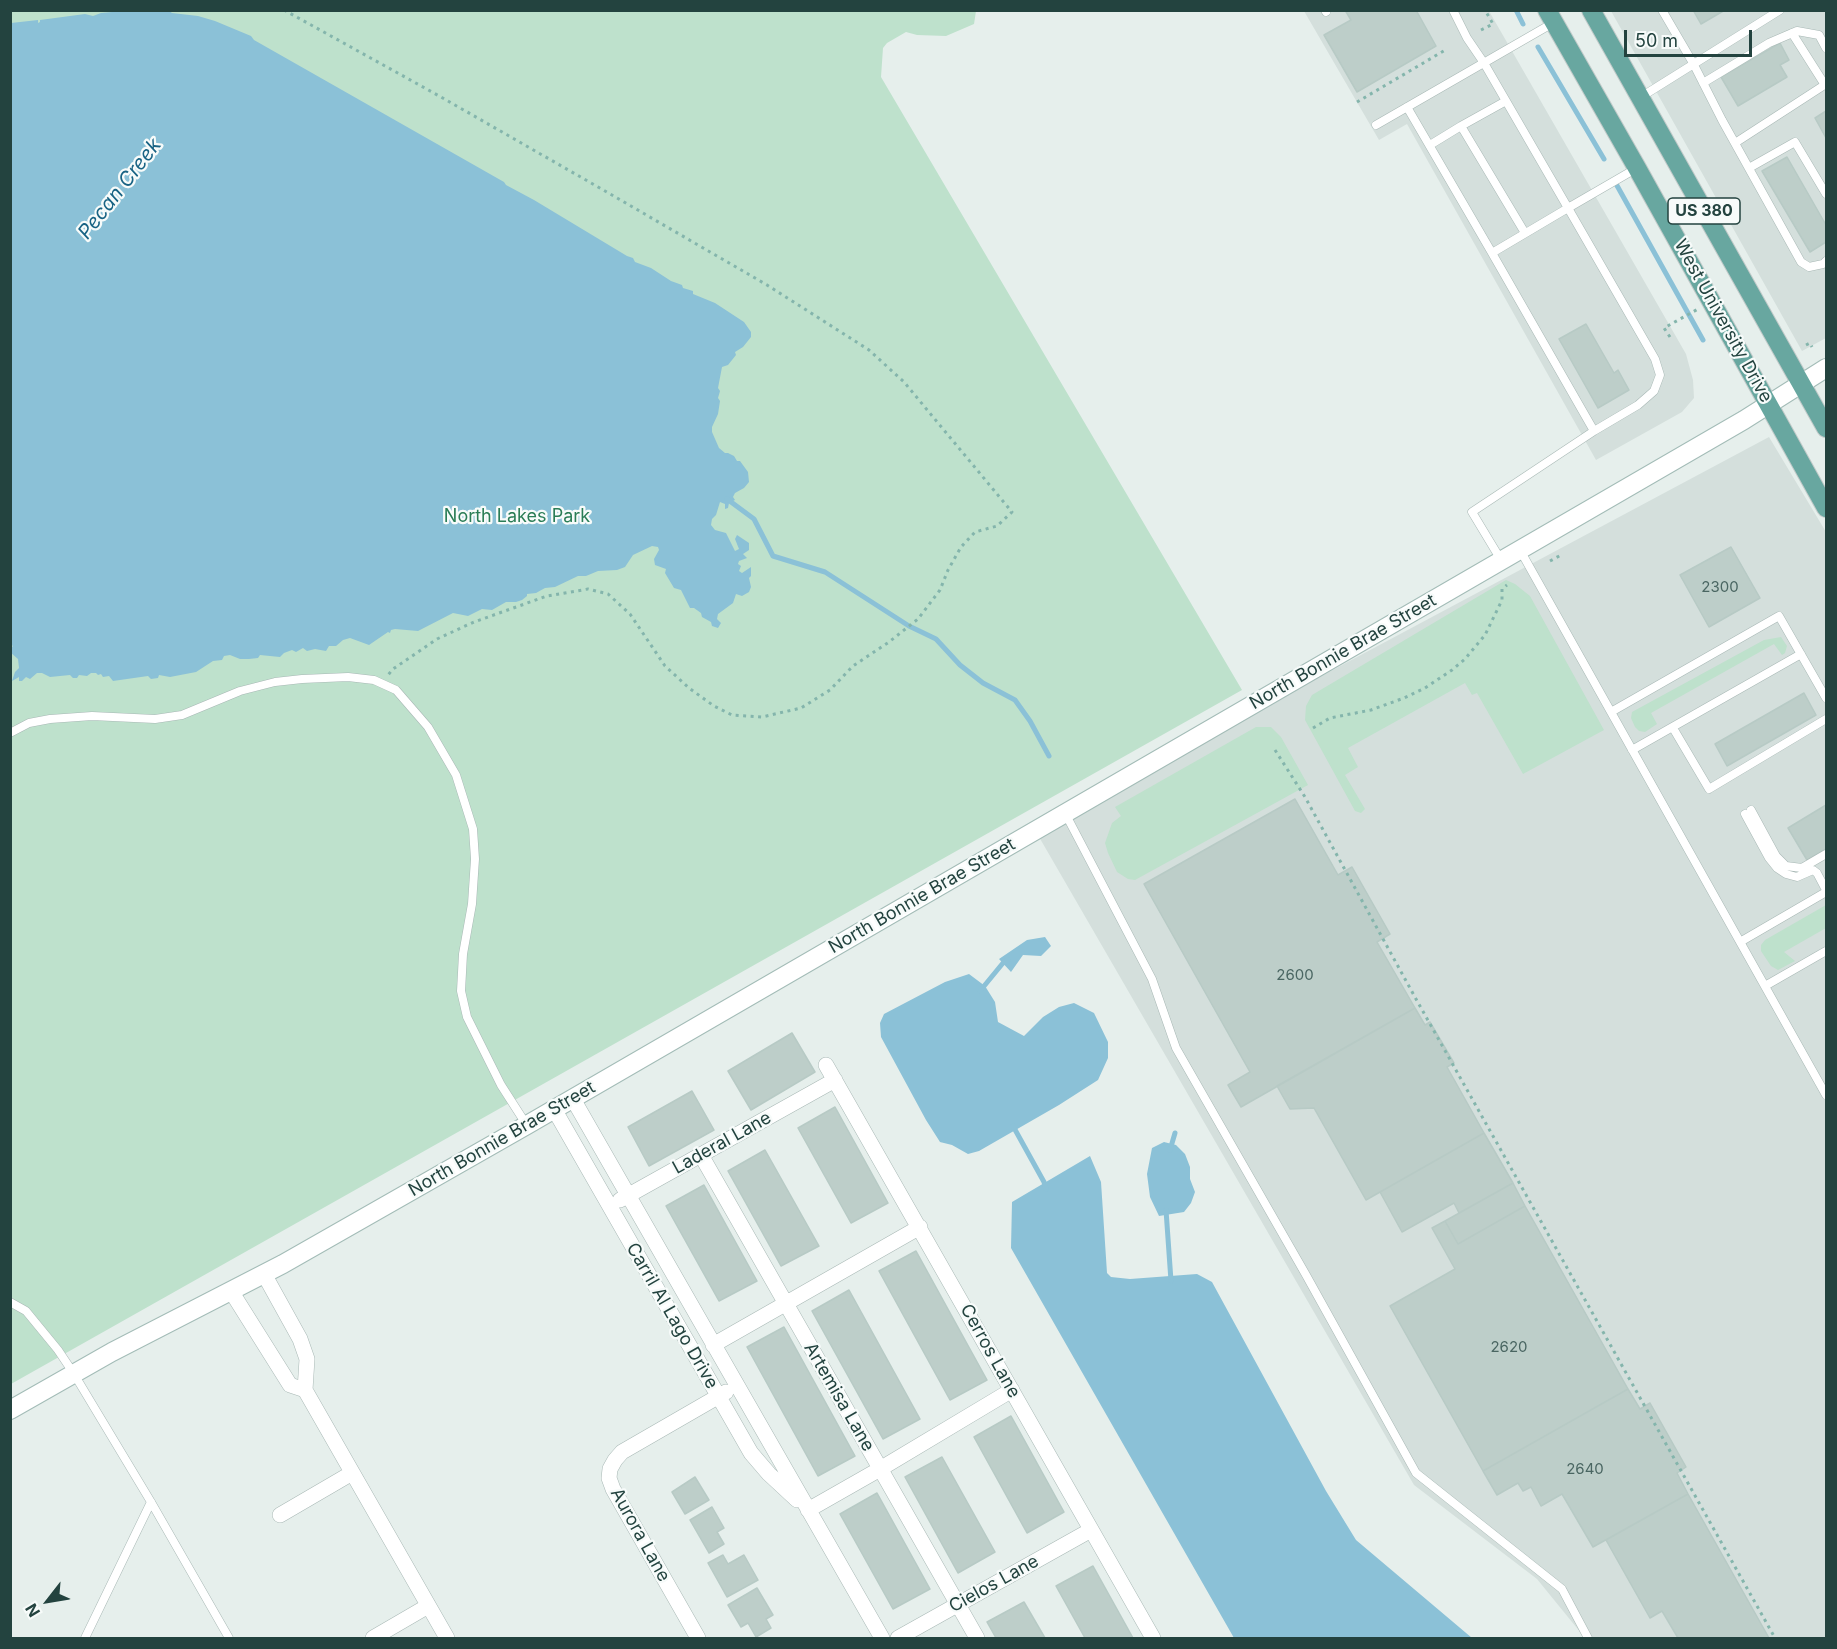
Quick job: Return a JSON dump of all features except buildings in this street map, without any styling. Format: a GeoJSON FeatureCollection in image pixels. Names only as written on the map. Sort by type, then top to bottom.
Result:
{"type":"FeatureCollection","features":[{"type":"Feature","properties":{"kind":"main road","name":"West University Drive"},"geometry":{"type":"LineString","coordinates":[[1591,10],[1827,428]]}},
{"type":"Feature","properties":{"kind":"main road","name":"West University Drive"},"geometry":{"type":"LineString","coordinates":[[1551,16],[1827,508]]}},
{"type":"Feature","properties":{"kind":"main road","name":"North Bonnie Brae Street"},"geometry":{"type":"LineString","coordinates":[[10,1410],[111,1352],[264,1274],[573,1099],[1769,405],[1827,368]]}},
{"type":"Feature","properties":{"kind":"street","name":"Cerros Lane"},"geometry":{"type":"LineString","coordinates":[[826,1065],[1153,1638]]}},
{"type":"Feature","properties":{"kind":"street","name":"Laderal Lane"},"geometry":{"type":"LineString","coordinates":[[609,1206],[835,1080]]}},
{"type":"Feature","properties":{"kind":"street","name":"Carril Al Lago Drive"},"geometry":{"type":"LineString","coordinates":[[573,1099],[882,1638]]}},
{"type":"Feature","properties":{"kind":"street","name":"Carril Al Lago Drive"},"geometry":{"type":"LineString","coordinates":[[554,1109],[751,1453],[769,1474],[808,1510]]}},
{"type":"Feature","properties":{"kind":"street","name":"Artemisa Lane"},"geometry":{"type":"LineString","coordinates":[[701,1155],[977,1638]]}},
{"type":"Feature","properties":{"kind":"street"},"geometry":{"type":"LineString","coordinates":[[713,1345],[920,1227]]}},
{"type":"Feature","properties":{"kind":"street"},"geometry":{"type":"LineString","coordinates":[[264,1274],[308,1359],[304,1390],[447,1638]]}},
{"type":"Feature","properties":{"kind":"street"},"geometry":{"type":"LineString","coordinates":[[231,1290],[291,1385],[304,1390]]}},
{"type":"Feature","properties":{"kind":"street","name":"Aurora Lane"},"geometry":{"type":"LineString","coordinates":[[698,1638],[614,1490],[609,1478],[610,1469],[622,1452],[736,1386]]}},
{"type":"Feature","properties":{"kind":"street"},"geometry":{"type":"LineString","coordinates":[[808,1510],[1012,1390]]}},
{"type":"Feature","properties":{"kind":"street"},"geometry":{"type":"LineString","coordinates":[[280,1515],[352,1473]]}},
{"type":"Feature","properties":{"kind":"street","name":"Cielos Lane"},"geometry":{"type":"LineString","coordinates":[[898,1638],[1091,1530]]}},
{"type":"Feature","properties":{"kind":"street"},"geometry":{"type":"LineString","coordinates":[[373,1638],[428,1605]]}},
{"type":"Feature","properties":{"kind":"lane"},"geometry":{"type":"LineString","coordinates":[[1453,10],[1467,38],[1484,63],[1655,359],[1660,375],[1654,390],[1638,405],[1594,431],[1472,512],[1501,560]]}},
{"type":"Feature","properties":{"kind":"lane"},"geometry":{"type":"LineString","coordinates":[[1662,10],[1694,63],[1801,262],[1809,267],[1827,261]]}},
{"type":"Feature","properties":{"kind":"lane"},"geometry":{"type":"LineString","coordinates":[[1640,98],[1780,10]]}},
{"type":"Feature","properties":{"kind":"lane"},"geometry":{"type":"LineString","coordinates":[[1376,125],[1484,63],[1551,16]]}},
{"type":"Feature","properties":{"kind":"lane"},"geometry":{"type":"LineString","coordinates":[[1703,83],[1769,43],[1797,31],[1819,35],[1827,48]]}},
{"type":"Feature","properties":{"kind":"lane"},"geometry":{"type":"LineString","coordinates":[[1735,143],[1826,85],[1792,33]]}},
{"type":"Feature","properties":{"kind":"lane"},"geometry":{"type":"LineString","coordinates":[[1430,145],[1506,101]]}},
{"type":"Feature","properties":{"kind":"lane"},"geometry":{"type":"LineString","coordinates":[[1407,107],[1594,431]]}},
{"type":"Feature","properties":{"kind":"lane"},"geometry":{"type":"LineString","coordinates":[[1461,126],[1525,233]]}},
{"type":"Feature","properties":{"kind":"lane"},"geometry":{"type":"LineString","coordinates":[[1749,168],[1795,142],[1827,194]]}},
{"type":"Feature","properties":{"kind":"lane"},"geometry":{"type":"LineString","coordinates":[[1492,252],[1637,168]]}},
{"type":"Feature","properties":{"kind":"lane"},"geometry":{"type":"LineString","coordinates":[[1520,549],[1827,1095]]}},
{"type":"Feature","properties":{"kind":"lane"},"geometry":{"type":"LineString","coordinates":[[1611,712],[1779,616],[1827,698]]}},
{"type":"Feature","properties":{"kind":"lane"},"geometry":{"type":"LineString","coordinates":[[1632,750],[1801,654]]}},
{"type":"Feature","properties":{"kind":"lane"},"geometry":{"type":"LineString","coordinates":[[10,734],[29,723],[50,719],[92,716],[155,719],[182,715],[240,691],[275,682],[348,677],[374,680],[396,690],[428,727],[456,775],[473,829],[475,859],[463,954],[461,991],[467,1017],[501,1085],[527,1125]]}},
{"type":"Feature","properties":{"kind":"lane"},"geometry":{"type":"LineString","coordinates":[[1673,728],[1708,789],[1827,720]]}},
{"type":"Feature","properties":{"kind":"lane"},"geometry":{"type":"LineString","coordinates":[[1740,942],[1827,891],[1813,870],[1797,877],[1786,874],[1777,867],[1769,858],[1748,812],[1776,856],[1786,866],[1802,868],[1827,854]]}},
{"type":"Feature","properties":{"kind":"lane"},"geometry":{"type":"LineString","coordinates":[[1065,813],[1152,980],[1176,1048],[1416,1473],[1562,1589],[1588,1638]]}},
{"type":"Feature","properties":{"kind":"lane"},"geometry":{"type":"LineString","coordinates":[[1766,986],[1827,951]]}},
{"type":"Feature","properties":{"kind":"lane"},"geometry":{"type":"LineString","coordinates":[[10,1302],[26,1311],[58,1350],[74,1374],[229,1638]]}},
{"type":"Feature","properties":{"kind":"lane"},"geometry":{"type":"LineString","coordinates":[[85,1638],[151,1502]]}},
{"type":"Feature","properties":{"kind":"path"},"geometry":{"type":"LineString","coordinates":[[284,10],[545,156],[767,285],[869,350],[904,382],[1012,512],[997,526],[975,532],[961,547],[940,590],[918,619],[853,666],[830,690],[801,708],[762,717],[732,714],[714,706],[689,688],[665,666],[630,614],[608,594],[588,589],[547,596],[474,622],[423,648],[393,669],[381,684]]}},
{"type":"Feature","properties":{"kind":"path"},"geometry":{"type":"LineString","coordinates":[[1481,30],[1493,24],[1485,10]]}},
{"type":"Feature","properties":{"kind":"path"},"geometry":{"type":"LineString","coordinates":[[1357,102],[1447,49]]}},
{"type":"Feature","properties":{"kind":"path"},"geometry":{"type":"LineString","coordinates":[[1670,337],[1664,328],[1700,308]]}},
{"type":"Feature","properties":{"kind":"path"},"geometry":{"type":"LineString","coordinates":[[1806,345],[1810,343],[1812,347]]}},
{"type":"Feature","properties":{"kind":"path"},"geometry":{"type":"LineString","coordinates":[[1550,561],[1563,554]]}},
{"type":"Feature","properties":{"kind":"path"},"geometry":{"type":"LineString","coordinates":[[1313,728],[1330,718],[1371,710],[1404,698],[1425,688],[1452,670],[1465,659],[1485,635],[1502,600],[1502,589],[1508,585]]}},
{"type":"Feature","properties":{"kind":"path"},"geometry":{"type":"LineString","coordinates":[[1275,750],[1305,797],[1775,1638]]}},
{"type":"Feature","properties":{"kind":"shaded area"},"geometry":{"type":"Polygon","coordinates":[[[1304,11],[1489,11],[1686,354],[1693,380],[1694,398],[1682,412],[1596,460],[1407,124],[1379,140],[1304,11]]]}},
{"type":"Feature","properties":{"kind":"shaded area"},"geometry":{"type":"Polygon","coordinates":[[[1611,11],[1826,11],[1826,338],[1802,351],[1611,11]]]}},
{"type":"Feature","properties":{"kind":"shaded area"},"geometry":{"type":"Polygon","coordinates":[[[1769,437],[1826,532],[1826,1638],[1585,1638],[1537,1579],[1414,1485],[1035,830],[1769,437]]]}},
{"type":"Feature","properties":{"kind":"green space","name":"North Lakes Park"},"geometry":{"type":"Polygon","coordinates":[[[11,11],[976,11],[974,24],[946,36],[917,35],[906,32],[887,43],[883,48],[881,77],[1242,690],[11,1384],[11,11]]]}},
{"type":"Feature","properties":{"kind":"green space"},"geometry":{"type":"Polygon","coordinates":[[[1506,580],[1530,596],[1604,730],[1523,774],[1477,693],[1472,695],[1465,683],[1348,748],[1358,767],[1345,775],[1365,809],[1361,813],[1355,811],[1305,720],[1306,706],[1312,695],[1506,580]]]}},
{"type":"Feature","properties":{"kind":"green space"},"geometry":{"type":"Polygon","coordinates":[[[1781,637],[1787,646],[1782,655],[1774,644],[1651,713],[1657,724],[1645,732],[1635,727],[1631,718],[1632,712],[1764,640],[1781,637]]]}},
{"type":"Feature","properties":{"kind":"green space"},"geometry":{"type":"Polygon","coordinates":[[[1256,727],[1271,727],[1281,737],[1308,785],[1135,880],[1128,879],[1117,872],[1105,843],[1112,823],[1121,816],[1115,807],[1256,727]]]}},
{"type":"Feature","properties":{"kind":"green space"},"geometry":{"type":"Polygon","coordinates":[[[1826,905],[1826,928],[1784,952],[1795,961],[1778,970],[1771,966],[1761,951],[1761,945],[1765,940],[1826,905]]]}},
{"type":"Feature","properties":{"kind":"water","name":"Pecan Creek"},"geometry":{"type":"Polygon","coordinates":[[[123,11],[169,11],[198,16],[251,36],[254,40],[504,182],[633,258],[635,262],[693,291],[693,294],[715,303],[744,322],[751,332],[751,337],[743,347],[735,352],[736,355],[728,365],[722,367],[718,388],[720,401],[718,414],[712,432],[719,448],[740,461],[748,472],[749,482],[735,493],[733,497],[735,500],[729,503],[728,508],[725,509],[725,504],[720,502],[711,525],[715,530],[726,533],[735,551],[739,549],[735,539],[737,535],[749,543],[749,550],[743,554],[747,558],[739,561],[738,564],[741,566],[739,571],[742,573],[751,567],[749,578],[751,587],[749,592],[742,596],[736,594],[733,603],[718,614],[717,619],[721,623],[718,628],[712,626],[711,622],[702,617],[701,613],[694,608],[690,608],[681,590],[674,588],[665,573],[666,569],[655,565],[654,559],[659,550],[658,547],[652,546],[633,555],[625,567],[617,570],[598,571],[586,576],[578,576],[555,587],[527,594],[522,600],[506,602],[492,610],[482,609],[468,616],[453,613],[418,631],[391,630],[390,633],[388,632],[369,645],[350,638],[336,646],[329,646],[326,651],[315,649],[307,651],[303,648],[296,652],[292,650],[284,653],[280,657],[260,655],[258,658],[249,659],[240,659],[230,655],[224,656],[222,660],[213,661],[196,672],[170,677],[159,675],[158,678],[151,679],[148,676],[113,681],[109,676],[103,677],[96,673],[73,678],[70,675],[50,677],[37,673],[30,679],[26,677],[19,681],[19,677],[12,681],[19,668],[18,659],[10,652],[13,646],[10,644],[11,23],[38,20],[38,23],[40,20],[123,11]]]}},
{"type":"Feature","properties":{"kind":"water"},"geometry":{"type":"Polygon","coordinates":[[[1045,937],[1051,946],[1041,956],[1023,955],[1011,972],[999,959],[1027,940],[1045,937]]]}},
{"type":"Feature","properties":{"kind":"water"},"geometry":{"type":"Polygon","coordinates":[[[969,974],[985,986],[995,1002],[998,1022],[1024,1036],[1043,1017],[1059,1007],[1074,1003],[1094,1013],[1108,1042],[1108,1058],[1098,1080],[979,1151],[968,1154],[952,1145],[940,1142],[881,1037],[880,1023],[884,1014],[945,982],[969,974]]]}},
{"type":"Feature","properties":{"kind":"water"},"geometry":{"type":"Polygon","coordinates":[[[1164,1142],[1176,1145],[1185,1154],[1195,1192],[1184,1212],[1159,1216],[1150,1197],[1147,1174],[1152,1148],[1164,1142]]]}},
{"type":"Feature","properties":{"kind":"water"},"geometry":{"type":"Polygon","coordinates":[[[1090,1156],[1101,1182],[1107,1273],[1111,1277],[1130,1279],[1197,1274],[1212,1282],[1326,1491],[1356,1540],[1472,1638],[1234,1638],[1011,1248],[1012,1202],[1090,1156]]]}},
{"type":"Feature","properties":{"kind":"waterway"},"geometry":{"type":"LineString","coordinates":[[1516,10],[1523,24]]}},
{"type":"Feature","properties":{"kind":"waterway"},"geometry":{"type":"LineString","coordinates":[[1538,47],[1604,159]]}},
{"type":"Feature","properties":{"kind":"waterway"},"geometry":{"type":"LineString","coordinates":[[1615,182],[1703,340]]}},
{"type":"Feature","properties":{"kind":"waterway"},"geometry":{"type":"LineString","coordinates":[[727,499],[754,519],[773,556],[825,572],[909,626],[936,639],[960,665],[983,683],[1015,700],[1030,721],[1049,756]]}},
{"type":"Feature","properties":{"kind":"waterway"},"geometry":{"type":"LineString","coordinates":[[980,991],[1008,960]]}},
{"type":"Feature","properties":{"kind":"waterway"},"geometry":{"type":"LineString","coordinates":[[1013,1126],[1046,1189]]}},
{"type":"Feature","properties":{"kind":"waterway"},"geometry":{"type":"LineString","coordinates":[[1170,1150],[1175,1133]]}},
{"type":"Feature","properties":{"kind":"waterway"},"geometry":{"type":"LineString","coordinates":[[1166,1210],[1171,1281]]}}]}
